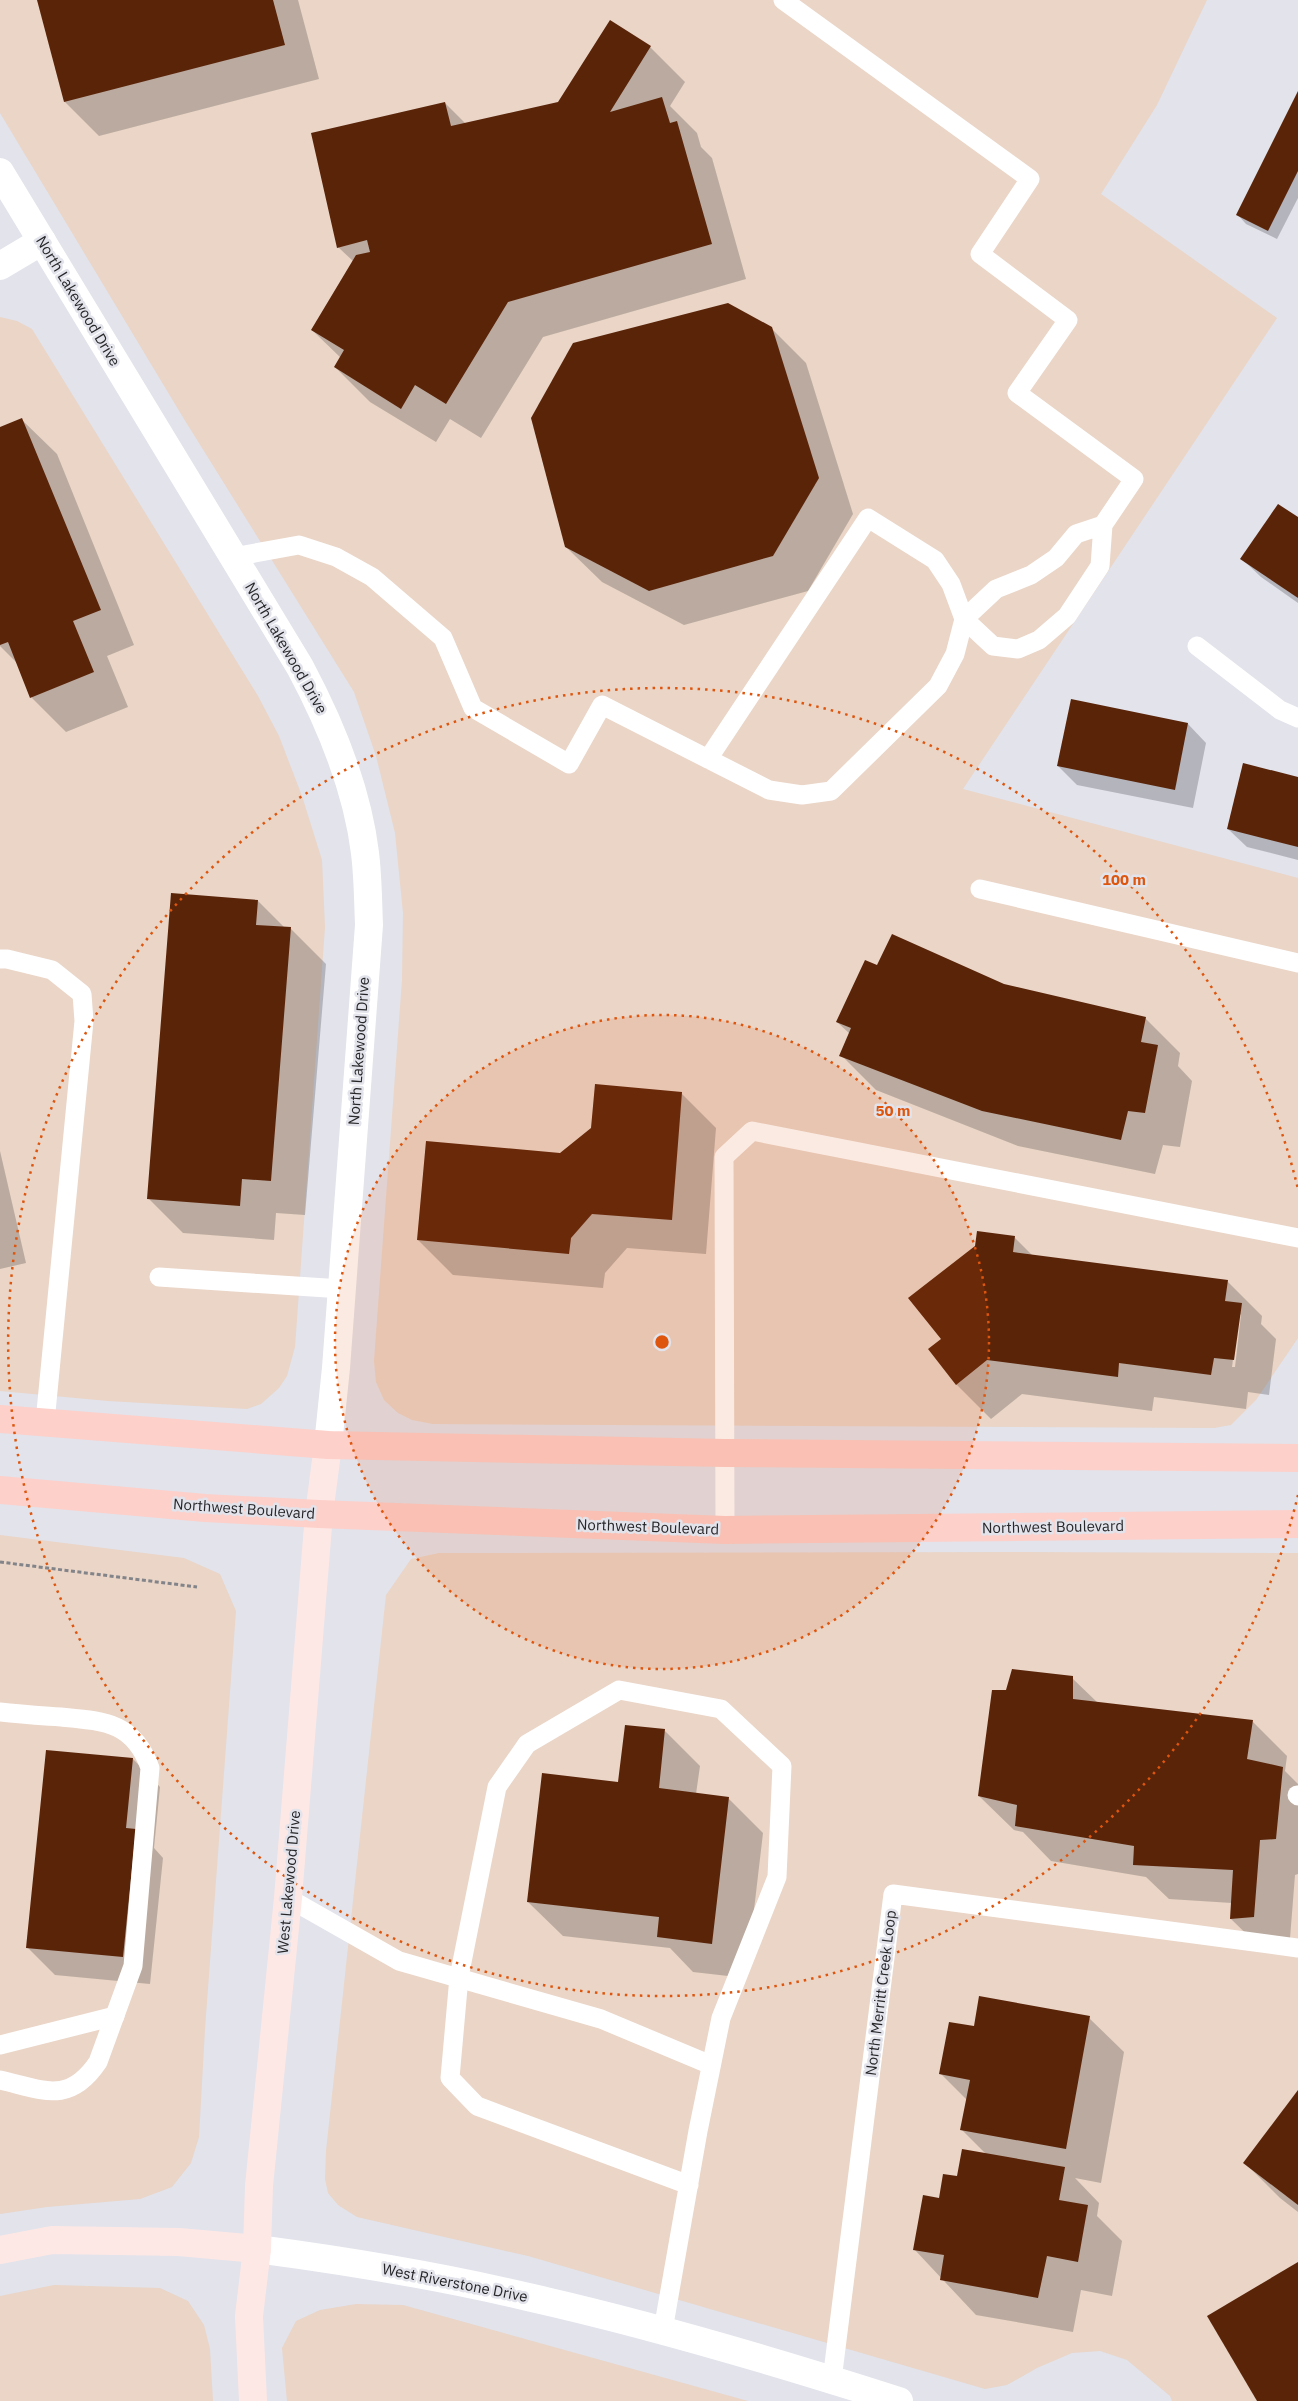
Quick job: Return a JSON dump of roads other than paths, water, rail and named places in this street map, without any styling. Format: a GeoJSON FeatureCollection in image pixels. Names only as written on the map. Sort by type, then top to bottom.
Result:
{"type":"FeatureCollection","features":[{"type":"Feature","properties":{"kind":"main road"},"geometry":{"type":"LineString","coordinates":[[0,1419],[328,1445],[725,1453],[1298,1458]]}},
{"type":"Feature","properties":{"kind":"main road","name":"Northwest Boulevard"},"geometry":{"type":"LineString","coordinates":[[0,1490],[205,1508],[725,1530],[1298,1524]]}},
{"type":"Feature","properties":{"kind":"street","name":"North Lakewood Drive"},"geometry":{"type":"LineString","coordinates":[[0,172],[300,667],[321,707],[341,757],[355,806],[365,852],[369,925],[342,1289],[328,1445],[319,1514]]}},
{"type":"Feature","properties":{"kind":"street"},"geometry":{"type":"LineString","coordinates":[[0,266],[42,241]]}},
{"type":"Feature","properties":{"kind":"street","name":"West Lakewood Drive"},"geometry":{"type":"LineString","coordinates":[[257,2249],[259,2186],[288,1898],[319,1514]]}},
{"type":"Feature","properties":{"kind":"street","name":"West Riverstone Drive"},"geometry":{"type":"LineString","coordinates":[[0,2250],[52,2240],[179,2242],[326,2258],[518,2294],[663,2330],[899,2401]]}},
{"type":"Feature","properties":{"kind":"street"},"geometry":{"type":"LineString","coordinates":[[252,2401],[249,2316],[257,2249]]}},
{"type":"Feature","properties":{"kind":"lane"},"geometry":{"type":"LineString","coordinates":[[708,759],[868,518],[935,560],[951,584],[964,619],[993,646],[1018,649],[1039,640],[1067,616],[1100,566],[1103,525],[1134,479],[1017,392],[1068,320],[980,254],[1030,180],[783,0]]}},
{"type":"Feature","properties":{"kind":"lane"},"geometry":{"type":"LineString","coordinates":[[234,557],[299,545],[336,557],[372,577],[442,638],[473,708],[569,764],[602,705],[770,790],[802,795],[831,791],[938,686],[955,654],[964,619],[996,589],[1031,576],[1056,558],[1076,534],[1103,525]]}},
{"type":"Feature","properties":{"kind":"lane"},"geometry":{"type":"LineString","coordinates":[[1197,646],[1280,710],[1298,718]]}},
{"type":"Feature","properties":{"kind":"lane"},"geometry":{"type":"LineString","coordinates":[[980,889],[1298,963]]}},
{"type":"Feature","properties":{"kind":"lane"},"geometry":{"type":"LineString","coordinates":[[0,959],[8,958],[52,970],[82,994],[84,1021],[45,1422]]}},
{"type":"Feature","properties":{"kind":"lane"},"geometry":{"type":"LineString","coordinates":[[725,1530],[724,1157],[752,1131],[1298,1238]]}},
{"type":"Feature","properties":{"kind":"lane"},"geometry":{"type":"LineString","coordinates":[[159,1277],[342,1289]]}},
{"type":"Feature","properties":{"kind":"lane"},"geometry":{"type":"LineString","coordinates":[[663,2330],[721,2018],[777,1878],[782,1766],[721,1709],[619,1690],[527,1744],[497,1787],[459,1977],[450,2078],[477,2106],[689,2185]]}},
{"type":"Feature","properties":{"kind":"lane"},"geometry":{"type":"LineString","coordinates":[[0,1712],[97,1720],[114,1724],[130,1734],[145,1754],[150,1768],[133,1966],[98,2062],[90,2074],[79,2084],[67,2090],[54,2092],[0,2080]]}},
{"type":"Feature","properties":{"kind":"lane","name":"North Merritt Creek Loop"},"geometry":{"type":"LineString","coordinates":[[832,2380],[893,1894],[1298,1948]]}},
{"type":"Feature","properties":{"kind":"lane"},"geometry":{"type":"LineString","coordinates":[[288,1898],[399,1961],[601,2019],[711,2065]]}},
{"type":"Feature","properties":{"kind":"lane"},"geometry":{"type":"LineString","coordinates":[[0,2045],[115,2016]]}}]}
